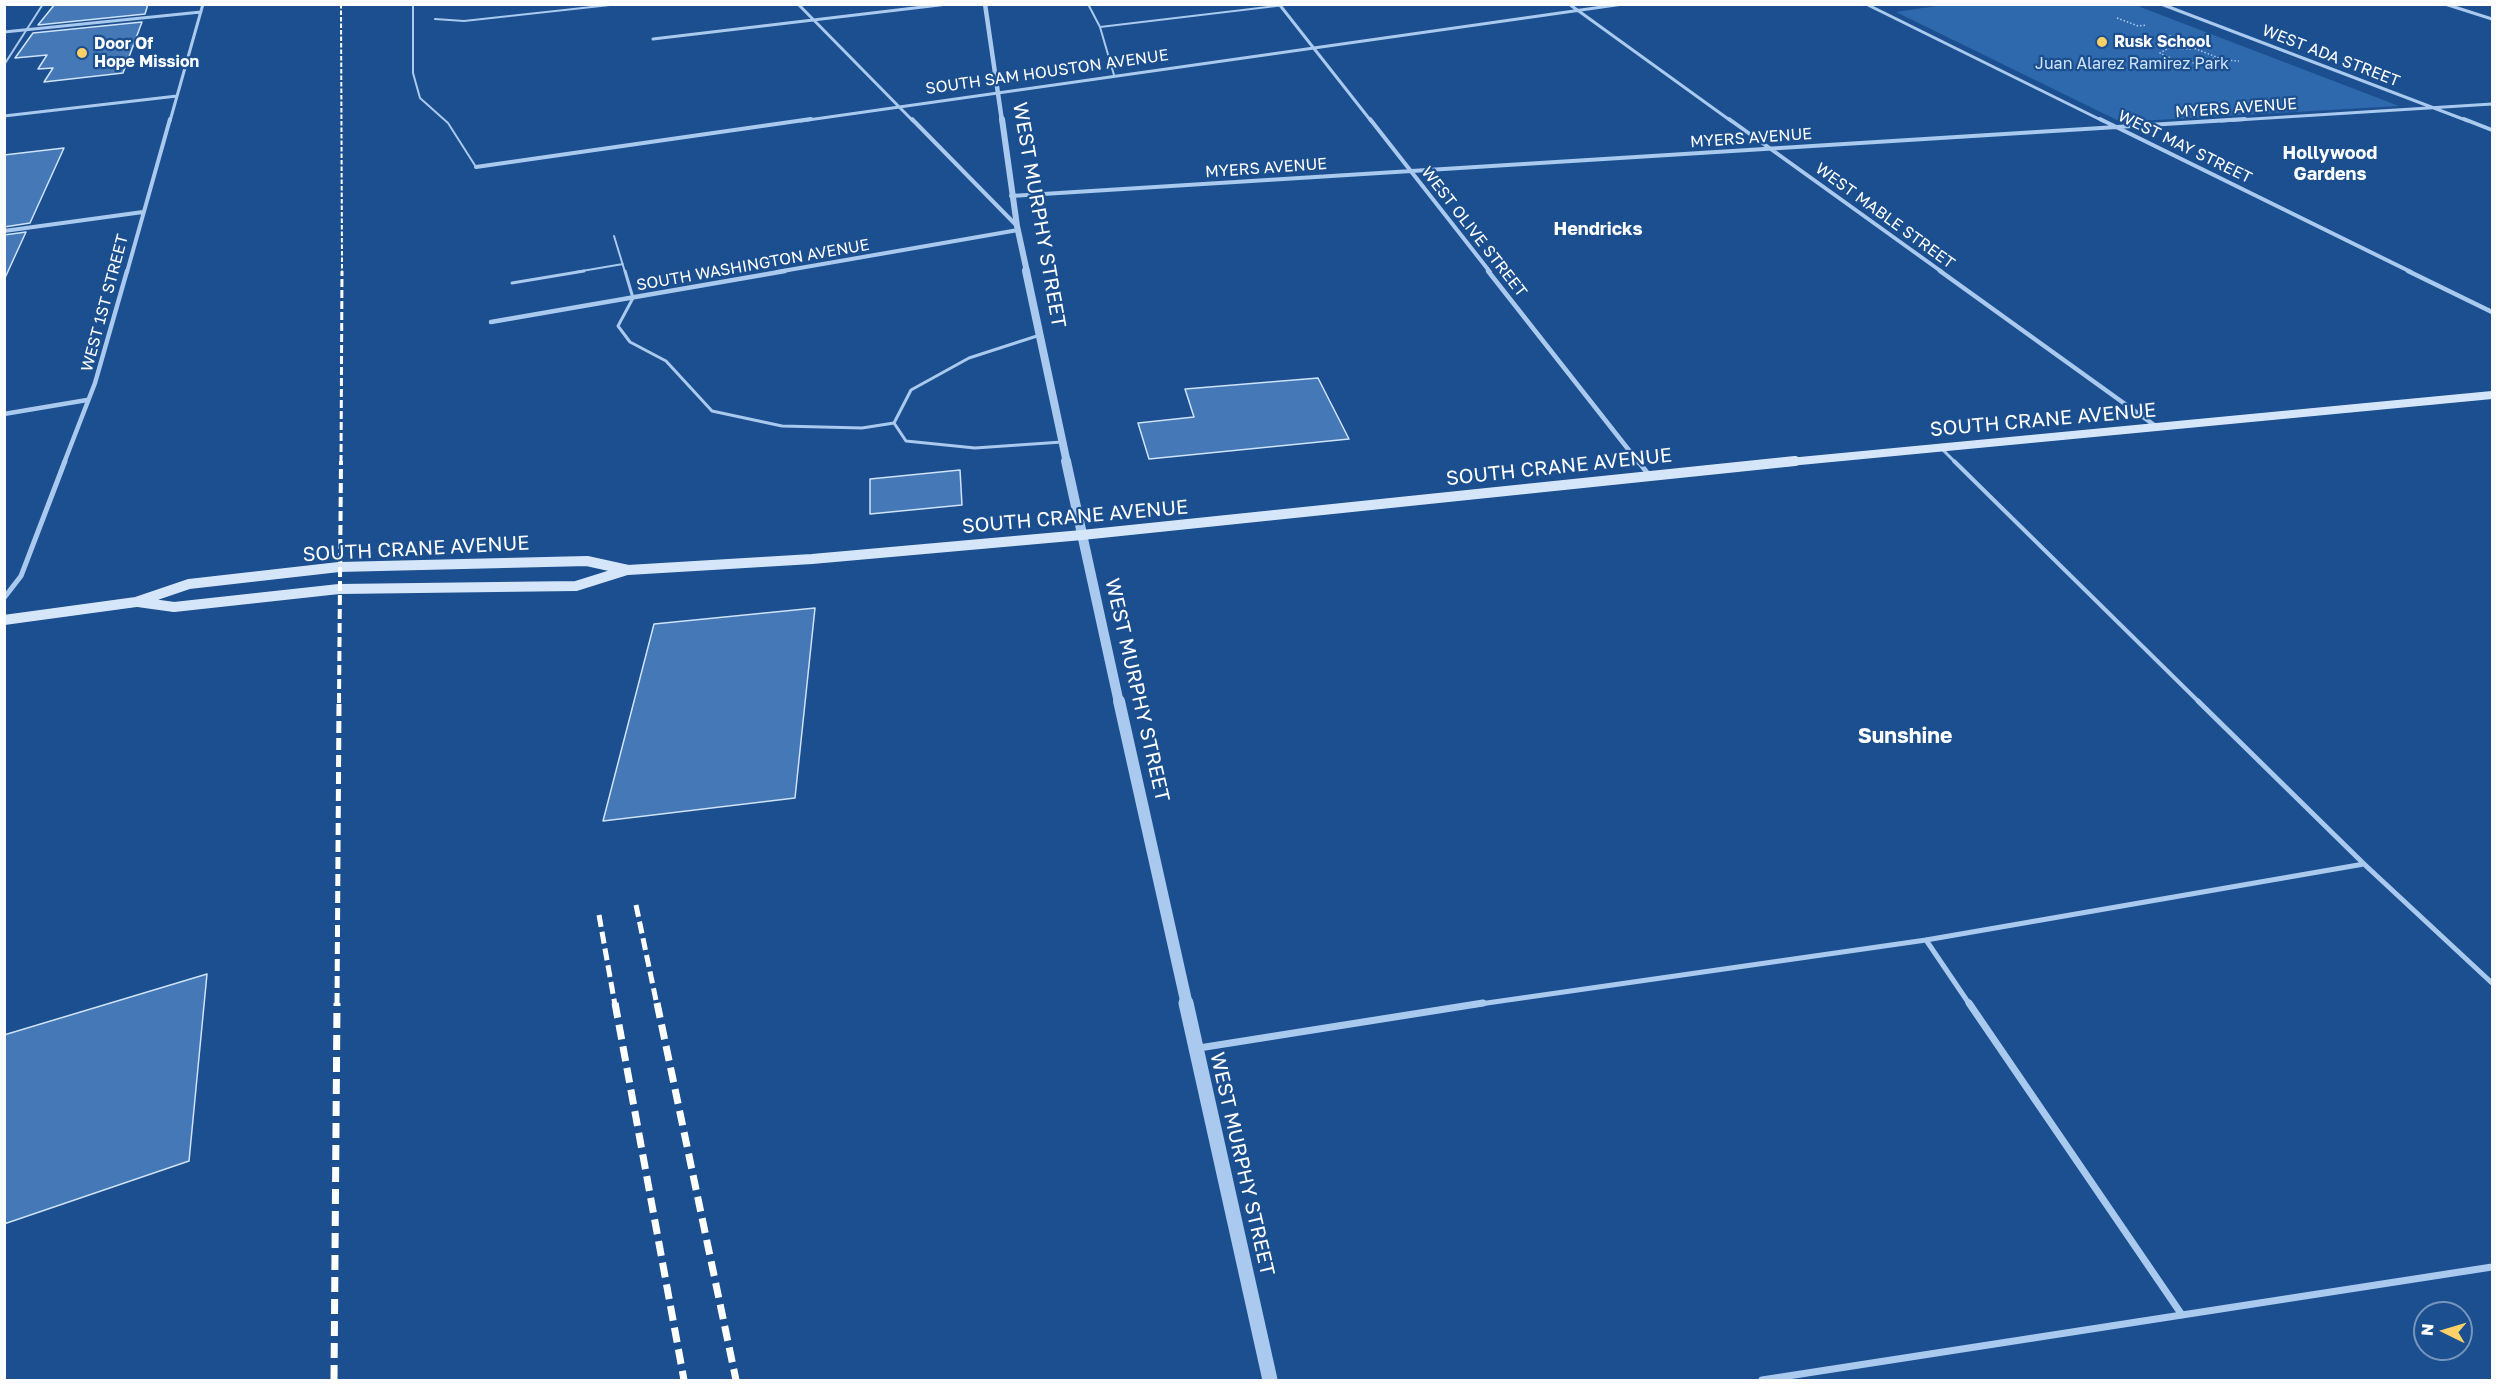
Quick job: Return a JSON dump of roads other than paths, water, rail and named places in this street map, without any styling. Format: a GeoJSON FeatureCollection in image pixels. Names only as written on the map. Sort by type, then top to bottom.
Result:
{"type":"FeatureCollection","features":[{"type":"Feature","properties":{"kind":"main road","name":"SOUTH CRANE AVENUE"},"geometry":{"type":"LineString","coordinates":[[136,602],[174,607],[339,589],[576,586],[628,570],[812,559],[1082,535],[1649,475],[2493,395]]}},
{"type":"Feature","properties":{"kind":"main road","name":"SOUTH CRANE AVENUE"},"geometry":{"type":"LineString","coordinates":[[4,620],[136,602],[189,584],[339,567],[586,561],[628,570]]}},
{"type":"Feature","properties":{"kind":"street","name":"WEST 1ST STREET"},"geometry":{"type":"LineString","coordinates":[[4,598],[21,576],[95,383],[203,4]]}},
{"type":"Feature","properties":{"kind":"street"},"geometry":{"type":"LineString","coordinates":[[798,4],[1017,228]]}},
{"type":"Feature","properties":{"kind":"street"},"geometry":{"type":"LineString","coordinates":[[653,39],[948,4]]}},
{"type":"Feature","properties":{"kind":"street","name":"WEST MURPHY STREET"},"geometry":{"type":"LineString","coordinates":[[985,4],[1017,228],[1082,535],[1270,1380]]}},
{"type":"Feature","properties":{"kind":"street","name":"WEST MABLE STREET"},"geometry":{"type":"LineString","coordinates":[[1569,4],[2157,427]]}},
{"type":"Feature","properties":{"kind":"street","name":"SOUTH SAM HOUSTON AVENUE"},"geometry":{"type":"LineString","coordinates":[[476,167],[897,105],[1623,4]]}},
{"type":"Feature","properties":{"kind":"street","name":"WEST MAY STREET"},"geometry":{"type":"LineString","coordinates":[[1866,4],[2493,312]]}},
{"type":"Feature","properties":{"kind":"street","name":"WEST ADA STREET"},"geometry":{"type":"LineString","coordinates":[[2161,4],[2493,130]]}},
{"type":"Feature","properties":{"kind":"street"},"geometry":{"type":"LineString","coordinates":[[2445,4],[2493,19]]}},
{"type":"Feature","properties":{"kind":"street","name":"WEST OLIVE STREET"},"geometry":{"type":"LineString","coordinates":[[1280,5],[1649,475]]}},
{"type":"Feature","properties":{"kind":"street"},"geometry":{"type":"LineString","coordinates":[[4,32],[201,12]]}},
{"type":"Feature","properties":{"kind":"street"},"geometry":{"type":"LineString","coordinates":[[4,116],[177,96]]}},
{"type":"Feature","properties":{"kind":"street","name":"MYERS AVENUE"},"geometry":{"type":"LineString","coordinates":[[1011,196],[2493,104]]}},
{"type":"Feature","properties":{"kind":"street"},"geometry":{"type":"LineString","coordinates":[[4,231],[143,212]]}},
{"type":"Feature","properties":{"kind":"street","name":"SOUTH WASHINGTON AVENUE"},"geometry":{"type":"LineString","coordinates":[[491,322],[1017,228]]}},
{"type":"Feature","properties":{"kind":"street"},"geometry":{"type":"LineString","coordinates":[[4,414],[87,400]]}},
{"type":"Feature","properties":{"kind":"lane"},"geometry":{"type":"LineString","coordinates":[[4,65],[44,4]]}},
{"type":"Feature","properties":{"kind":"lane"},"geometry":{"type":"LineString","coordinates":[[413,4],[413,73],[420,98],[448,123],[476,167]]}},
{"type":"Feature","properties":{"kind":"lane"},"geometry":{"type":"LineString","coordinates":[[435,19],[464,21],[619,4]]}},
{"type":"Feature","properties":{"kind":"lane"},"geometry":{"type":"LineString","coordinates":[[1088,4],[1100,27],[1114,75]]}},
{"type":"Feature","properties":{"kind":"lane"},"geometry":{"type":"LineString","coordinates":[[1100,27],[1293,4]]}},
{"type":"Feature","properties":{"kind":"lane"},"geometry":{"type":"LineString","coordinates":[[614,236],[633,298],[618,326],[630,342],[666,362],[712,411],[782,426],[862,428],[894,423]]}},
{"type":"Feature","properties":{"kind":"lane"},"geometry":{"type":"LineString","coordinates":[[512,283],[623,264]]}},
{"type":"Feature","properties":{"kind":"lane"},"geometry":{"type":"LineString","coordinates":[[894,423],[911,390],[969,357],[1040,335]]}},
{"type":"Feature","properties":{"kind":"lane"},"geometry":{"type":"LineString","coordinates":[[894,423],[906,441],[975,448],[1062,442]]}},
{"type":"Feature","properties":{"kind":"lane"},"geometry":{"type":"LineString","coordinates":[[1941,447],[2364,864],[2493,983]]}},
{"type":"Feature","properties":{"kind":"lane"},"geometry":{"type":"LineString","coordinates":[[1196,1048],[1607,984],[1926,940],[2364,864]]}},
{"type":"Feature","properties":{"kind":"lane"},"geometry":{"type":"LineString","coordinates":[[1926,940],[2182,1315]]}},
{"type":"Feature","properties":{"kind":"lane"},"geometry":{"type":"LineString","coordinates":[[1762,1380],[2493,1267]]}},
{"type":"Feature","properties":{"kind":"railway"},"geometry":{"type":"LineString","coordinates":[[341,4],[342,271]]}},
{"type":"Feature","properties":{"kind":"railway"},"geometry":{"type":"LineString","coordinates":[[341,463],[342,271]]}},
{"type":"Feature","properties":{"kind":"railway"},"geometry":{"type":"LineString","coordinates":[[339,703],[341,461]]}},
{"type":"Feature","properties":{"kind":"railway"},"geometry":{"type":"LineString","coordinates":[[337,1005],[339,701]]}},
{"type":"Feature","properties":{"kind":"railway"},"geometry":{"type":"LineString","coordinates":[[636,905],[657,1005]]}},
{"type":"Feature","properties":{"kind":"railway"},"geometry":{"type":"LineString","coordinates":[[599,915],[615,1005]]}},
{"type":"Feature","properties":{"kind":"railway"},"geometry":{"type":"LineString","coordinates":[[334,1380],[337,1003]]}},
{"type":"Feature","properties":{"kind":"railway"},"geometry":{"type":"LineString","coordinates":[[615,1003],[684,1380]]}},
{"type":"Feature","properties":{"kind":"railway"},"geometry":{"type":"LineString","coordinates":[[657,1003],[736,1380]]}},
{"type":"Feature","properties":{"kind":"place","name":"Rusk School"},"geometry":{"type":"Point","coordinates":[2102,42]}},
{"type":"Feature","properties":{"kind":"place","name":"Door Of Hope Mission"},"geometry":{"type":"Point","coordinates":[82,53]}},
{"type":"Feature","properties":{"kind":"district","name":"Hollywood Gardens"},"geometry":{"type":"Point","coordinates":[2330,163]}},
{"type":"Feature","properties":{"kind":"district","name":"Hendricks"},"geometry":{"type":"Point","coordinates":[1598,229]}},
{"type":"Feature","properties":{"kind":"district","name":"Sunshine"},"geometry":{"type":"Point","coordinates":[1905,736]}},
{"type":"Feature","properties":{"kind":"park label","name":"Juan Alarez Ramirez Park"},"geometry":{"type":"Point","coordinates":[2132,64]}}]}
